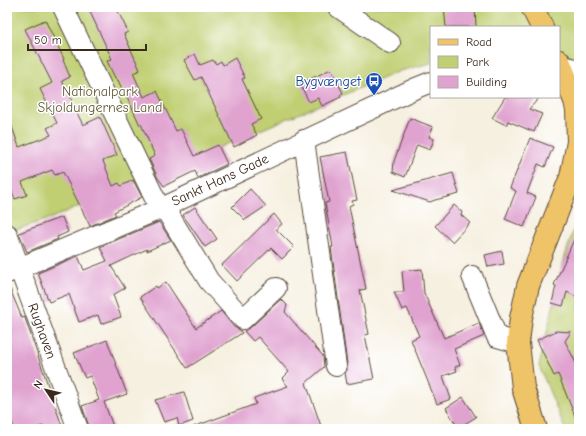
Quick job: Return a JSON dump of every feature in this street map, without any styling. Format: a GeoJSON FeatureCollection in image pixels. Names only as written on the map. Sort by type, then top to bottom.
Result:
{"type":"FeatureCollection","features":[{"type":"Feature","properties":{"kind":"main road"},"geometry":{"type":"LineString","coordinates":[[532,7],[542,26]]}},
{"type":"Feature","properties":{"kind":"main road"},"geometry":{"type":"LineString","coordinates":[[536,429],[523,388],[518,343],[521,318],[528,286],[571,177],[578,142],[577,110],[565,65]]}},
{"type":"Feature","properties":{"kind":"street"},"geometry":{"type":"LineString","coordinates":[[63,7],[162,208],[209,281],[242,319],[276,288]]}},
{"type":"Feature","properties":{"kind":"street"},"geometry":{"type":"LineString","coordinates":[[338,7],[390,43]]}},
{"type":"Feature","properties":{"kind":"street","name":"Sankt Hans Gade"},"geometry":{"type":"LineString","coordinates":[[13,271],[162,208],[304,140],[430,82]]}},
{"type":"Feature","properties":{"kind":"street"},"geometry":{"type":"LineString","coordinates":[[304,140],[336,366]]}},
{"type":"Feature","properties":{"kind":"street","name":"Rughaven"},"geometry":{"type":"LineString","coordinates":[[7,234],[13,271],[78,429]]}},
{"type":"Feature","properties":{"kind":"street"},"geometry":{"type":"LineString","coordinates":[[472,276],[497,337],[518,343]]}},
{"type":"Feature","properties":{"kind":"green space","name":"Nationalpark Skjoldungernes Land"},"geometry":{"type":"Polygon","coordinates":[[[7,7],[579,7],[579,63],[560,59],[560,26],[430,26],[430,63],[400,71],[54,217],[7,233],[7,7]]]}},
{"type":"Feature","properties":{"kind":"green space"},"geometry":{"type":"Polygon","coordinates":[[[579,214],[579,429],[565,429],[539,366],[565,256],[579,214]]]}},
{"type":"Feature","properties":{"kind":"building"},"geometry":{"type":"Polygon","coordinates":[[[102,7],[116,7],[128,32],[124,34],[140,70],[133,73],[144,97],[157,91],[176,131],[181,129],[194,156],[218,145],[227,164],[198,178],[195,171],[164,186],[158,178],[149,159],[155,156],[141,124],[140,125],[123,88],[122,89],[118,80],[115,78],[107,61],[112,59],[90,12],[102,7]]]}},
{"type":"Feature","properties":{"kind":"building"},"geometry":{"type":"Polygon","coordinates":[[[444,7],[475,7],[476,26],[446,26],[444,7]]]}},
{"type":"Feature","properties":{"kind":"building"},"geometry":{"type":"Polygon","coordinates":[[[45,20],[64,59],[63,60],[70,77],[62,81],[83,125],[100,117],[117,155],[103,161],[113,186],[119,183],[121,186],[133,180],[142,197],[114,212],[116,215],[90,226],[63,172],[55,175],[52,170],[22,182],[27,195],[15,199],[7,179],[7,119],[9,118],[19,147],[51,135],[47,128],[57,123],[40,89],[52,83],[25,29],[45,20]]]}},
{"type":"Feature","properties":{"kind":"building"},"geometry":{"type":"Polygon","coordinates":[[[195,54],[200,65],[213,60],[216,64],[221,61],[223,65],[235,58],[245,78],[242,79],[261,119],[251,124],[257,135],[234,147],[201,77],[195,80],[184,60],[195,54]]]}},
{"type":"Feature","properties":{"kind":"building"},"geometry":{"type":"Polygon","coordinates":[[[331,69],[343,93],[340,95],[341,97],[322,106],[318,98],[309,102],[300,84],[331,69]]]}},
{"type":"Feature","properties":{"kind":"building"},"geometry":{"type":"Polygon","coordinates":[[[504,98],[539,98],[529,109],[542,114],[534,132],[508,121],[506,125],[492,118],[504,98]]]}},
{"type":"Feature","properties":{"kind":"building"},"geometry":{"type":"Polygon","coordinates":[[[410,118],[433,127],[429,137],[434,139],[430,150],[417,145],[405,177],[393,172],[394,161],[410,118]]]}},
{"type":"Feature","properties":{"kind":"building"},"geometry":{"type":"Polygon","coordinates":[[[530,138],[553,147],[545,167],[538,164],[527,193],[536,197],[524,227],[505,219],[516,191],[510,188],[530,138]]]}},
{"type":"Feature","properties":{"kind":"building"},"geometry":{"type":"Polygon","coordinates":[[[347,152],[357,200],[352,201],[353,204],[349,206],[366,289],[360,290],[369,334],[365,335],[374,379],[347,384],[345,373],[347,370],[347,364],[331,247],[333,247],[325,203],[329,202],[320,157],[347,152]]]}},
{"type":"Feature","properties":{"kind":"building"},"geometry":{"type":"Polygon","coordinates":[[[453,173],[459,194],[430,202],[393,190],[453,173]]]}},
{"type":"Feature","properties":{"kind":"building"},"geometry":{"type":"Polygon","coordinates":[[[250,189],[266,206],[245,220],[232,207],[250,189]]]}},
{"type":"Feature","properties":{"kind":"building"},"geometry":{"type":"Polygon","coordinates":[[[454,205],[462,212],[461,215],[470,223],[452,242],[435,226],[454,205]]]}},
{"type":"Feature","properties":{"kind":"building"},"geometry":{"type":"Polygon","coordinates":[[[195,207],[217,239],[205,247],[183,215],[195,207]]]}},
{"type":"Feature","properties":{"kind":"building"},"geometry":{"type":"Polygon","coordinates":[[[274,214],[282,224],[276,229],[294,247],[282,259],[271,248],[237,281],[222,265],[274,214]]]}},
{"type":"Feature","properties":{"kind":"building"},"geometry":{"type":"Polygon","coordinates":[[[62,217],[68,232],[57,237],[58,239],[27,252],[19,233],[62,217]]]}},
{"type":"Feature","properties":{"kind":"building"},"geometry":{"type":"Polygon","coordinates":[[[159,222],[171,240],[147,251],[147,249],[111,266],[125,288],[113,295],[121,317],[101,324],[98,315],[79,322],[69,294],[49,302],[38,273],[78,256],[84,270],[107,261],[100,247],[159,222]]]}},
{"type":"Feature","properties":{"kind":"building"},"geometry":{"type":"Polygon","coordinates":[[[579,228],[579,298],[567,292],[563,306],[552,303],[556,286],[554,285],[579,228]]]}},
{"type":"Feature","properties":{"kind":"building"},"geometry":{"type":"Polygon","coordinates":[[[502,251],[504,264],[488,267],[485,255],[502,251]]]}},
{"type":"Feature","properties":{"kind":"building"},"geometry":{"type":"Polygon","coordinates":[[[422,269],[424,293],[444,338],[479,323],[484,336],[454,349],[460,365],[455,367],[457,371],[443,376],[451,399],[437,404],[411,340],[419,336],[407,308],[402,310],[394,292],[404,292],[402,271],[422,269]]]}},
{"type":"Feature","properties":{"kind":"building"},"geometry":{"type":"Polygon","coordinates":[[[166,282],[196,328],[221,311],[234,327],[242,333],[187,368],[140,297],[156,286],[157,288],[166,282]]]}},
{"type":"Feature","properties":{"kind":"building"},"geometry":{"type":"Polygon","coordinates":[[[7,284],[22,318],[25,317],[63,429],[44,429],[43,426],[33,429],[14,429],[7,401],[7,284]]]}},
{"type":"Feature","properties":{"kind":"building"},"geometry":{"type":"Polygon","coordinates":[[[281,299],[287,305],[285,312],[323,356],[324,367],[306,383],[321,426],[312,429],[193,429],[193,427],[256,404],[254,398],[288,386],[282,379],[289,372],[258,337],[253,341],[244,331],[251,327],[281,299]]]}},
{"type":"Feature","properties":{"kind":"building"},"geometry":{"type":"Polygon","coordinates":[[[556,331],[571,332],[565,341],[579,371],[579,426],[558,374],[554,376],[537,340],[556,331]]]}},
{"type":"Feature","properties":{"kind":"building"},"geometry":{"type":"Polygon","coordinates":[[[107,340],[127,394],[104,402],[114,429],[90,429],[82,406],[99,400],[90,376],[85,378],[74,353],[107,340]]]}},
{"type":"Feature","properties":{"kind":"building"},"geometry":{"type":"Polygon","coordinates":[[[184,392],[193,421],[179,426],[177,418],[164,422],[155,400],[184,392]]]}},
{"type":"Feature","properties":{"kind":"building"},"geometry":{"type":"Polygon","coordinates":[[[463,397],[476,417],[458,428],[446,408],[463,397]]]}},
{"type":"Feature","properties":{"kind":"place","name":"Bygvænget"},"geometry":{"type":"Point","coordinates":[374,96]}}]}
